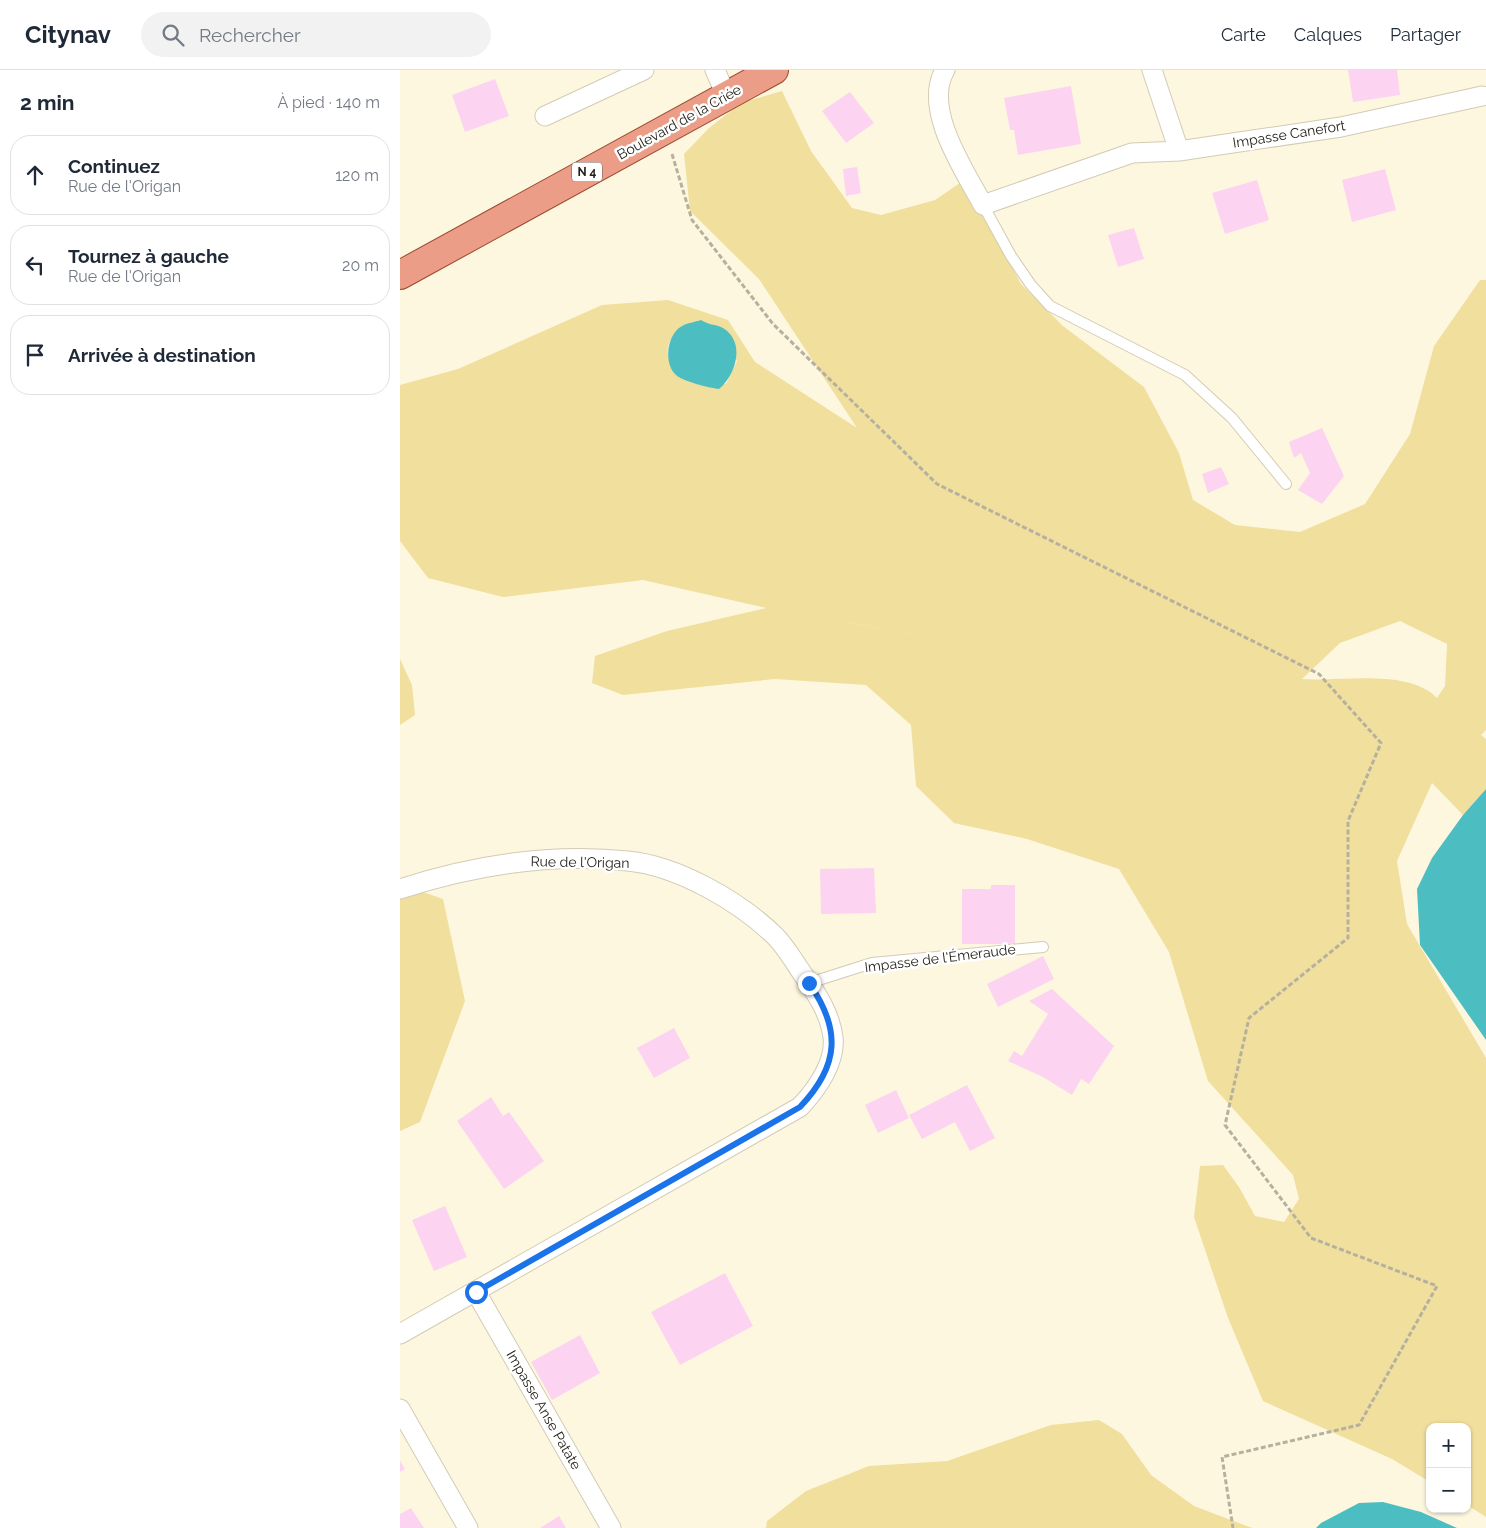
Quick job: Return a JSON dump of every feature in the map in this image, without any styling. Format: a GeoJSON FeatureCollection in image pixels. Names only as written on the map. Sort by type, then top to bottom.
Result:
{"type":"FeatureCollection","features":[{"type":"Feature","properties":{"kind":"main road","name":"Boulevard de la Criée"},"geometry":{"type":"LineString","coordinates":[[400,275],[774,70]]}},
{"type":"Feature","properties":{"kind":"street"},"geometry":{"type":"LineString","coordinates":[[545,116],[644,70]]}},
{"type":"Feature","properties":{"kind":"street"},"geometry":{"type":"LineString","coordinates":[[715,70],[726,95]]}},
{"type":"Feature","properties":{"kind":"street"},"geometry":{"type":"LineString","coordinates":[[945,70],[942,75],[939,99],[948,141],[983,205]]}},
{"type":"Feature","properties":{"kind":"street"},"geometry":{"type":"LineString","coordinates":[[1152,70],[1179,151]]}},
{"type":"Feature","properties":{"kind":"street","name":"Impasse Canefort"},"geometry":{"type":"LineString","coordinates":[[983,205],[1132,152],[1179,151],[1341,127],[1482,96]]}},
{"type":"Feature","properties":{"kind":"street","name":"Rue de l'Origan"},"geometry":{"type":"LineString","coordinates":[[400,889],[463,871],[511,862],[572,859],[630,861],[675,873],[713,891],[758,921],[776,937],[822,1003],[833,1037],[832,1058],[811,1095],[800,1107],[400,1334]]}},
{"type":"Feature","properties":{"kind":"street","name":"Impasse Anse Patate"},"geometry":{"type":"LineString","coordinates":[[476,1292],[611,1528]]}},
{"type":"Feature","properties":{"kind":"street"},"geometry":{"type":"LineString","coordinates":[[400,1410],[468,1528]]}},
{"type":"Feature","properties":{"kind":"lane"},"geometry":{"type":"LineString","coordinates":[[983,205],[1011,256],[1031,285],[1050,306],[1185,376],[1232,418],[1286,484]]}},
{"type":"Feature","properties":{"kind":"lane","name":"Impasse de l'Émeraude"},"geometry":{"type":"LineString","coordinates":[[809,983],[872,963],[1043,947]]}},
{"type":"Feature","properties":{"kind":"path"},"geometry":{"type":"LineString","coordinates":[[665,129],[692,220],[773,324],[937,484],[1319,674],[1381,743],[1348,820],[1348,938],[1249,1018],[1225,1125],[1311,1238],[1437,1286],[1360,1425],[1222,1457],[1233,1528]]}},
{"type":"Feature","properties":{"kind":"shaded area"},"geometry":{"type":"Polygon","coordinates":[[[782,91],[811,151],[852,208],[881,215],[935,200],[960,183],[992,228],[1021,284],[1063,326],[1144,387],[1179,453],[1193,500],[1235,525],[1300,532],[1365,504],[1410,434],[1434,346],[1480,280],[1486,280],[1486,730],[1481,735],[1486,739],[1486,789],[1463,815],[1432,783],[1397,861],[1407,924],[1486,1058],[1486,1517],[1471,1508],[1471,1423],[1426,1423],[1426,1480],[1392,1459],[1263,1401],[1228,1318],[1194,1217],[1200,1166],[1223,1165],[1239,1187],[1255,1216],[1284,1222],[1299,1199],[1293,1175],[1208,1081],[1169,952],[1119,869],[1027,839],[954,823],[916,786],[911,725],[866,685],[775,679],[623,695],[592,683],[595,656],[667,631],[766,608],[643,580],[503,597],[428,578],[400,541],[400,385],[458,369],[602,305],[668,300],[728,320],[755,362],[857,428],[759,279],[690,211],[684,154],[709,128],[741,103],[782,91]],[[705,323],[680,327],[669,343],[668,357],[675,369],[686,379],[698,384],[726,384],[737,361],[714,325],[705,323]],[[1400,621],[1340,643],[1302,679],[1373,678],[1392,680],[1409,683],[1424,689],[1437,698],[1445,686],[1447,644],[1400,621]]]}},
{"type":"Feature","properties":{"kind":"shaded area"},"geometry":{"type":"Polygon","coordinates":[[[400,659],[412,685],[415,715],[400,725],[400,659]]]}},
{"type":"Feature","properties":{"kind":"shaded area"},"geometry":{"type":"Polygon","coordinates":[[[400,884],[443,899],[465,1001],[420,1122],[400,1131],[400,884]]]}},
{"type":"Feature","properties":{"kind":"shaded area"},"geometry":{"type":"Polygon","coordinates":[[[1099,1420],[1122,1434],[1151,1475],[1194,1506],[1252,1528],[766,1528],[767,1521],[806,1491],[869,1466],[947,1461],[1051,1425],[1099,1420]]]}},
{"type":"Feature","properties":{"kind":"water"},"geometry":{"type":"Polygon","coordinates":[[[701,320],[723,328],[734,341],[736,358],[734,367],[730,376],[719,389],[684,380],[676,375],[669,363],[668,349],[673,335],[682,326],[701,320]]]}},
{"type":"Feature","properties":{"kind":"water"},"geometry":{"type":"Polygon","coordinates":[[[1486,789],[1486,1040],[1420,945],[1417,889],[1432,858],[1463,815],[1486,789]]]}},
{"type":"Feature","properties":{"kind":"water"},"geometry":{"type":"Polygon","coordinates":[[[1383,1502],[1421,1512],[1457,1528],[1316,1528],[1321,1523],[1359,1503],[1383,1502]]]}},
{"type":"Feature","properties":{"kind":"building"},"geometry":{"type":"Polygon","coordinates":[[[1348,70],[1397,70],[1400,95],[1353,102],[1348,70]]]}},
{"type":"Feature","properties":{"kind":"building"},"geometry":{"type":"Polygon","coordinates":[[[495,79],[509,116],[465,132],[452,95],[495,79]]]}},
{"type":"Feature","properties":{"kind":"building"},"geometry":{"type":"Polygon","coordinates":[[[1071,86],[1081,144],[1018,155],[1014,130],[1010,130],[1004,98],[1071,86]]]}},
{"type":"Feature","properties":{"kind":"building"},"geometry":{"type":"Polygon","coordinates":[[[850,92],[874,123],[846,143],[822,111],[850,92]]]}},
{"type":"Feature","properties":{"kind":"building"},"geometry":{"type":"Polygon","coordinates":[[[857,167],[861,193],[846,196],[843,169],[857,167]]]}},
{"type":"Feature","properties":{"kind":"building"},"geometry":{"type":"Polygon","coordinates":[[[1385,169],[1396,210],[1352,222],[1342,180],[1385,169]]]}},
{"type":"Feature","properties":{"kind":"building"},"geometry":{"type":"Polygon","coordinates":[[[1257,180],[1269,220],[1225,234],[1212,193],[1257,180]]]}},
{"type":"Feature","properties":{"kind":"building"},"geometry":{"type":"Polygon","coordinates":[[[1134,228],[1144,259],[1118,267],[1108,235],[1134,228]]]}},
{"type":"Feature","properties":{"kind":"building"},"geometry":{"type":"Polygon","coordinates":[[[1322,428],[1344,476],[1322,504],[1298,490],[1310,473],[1301,453],[1294,458],[1289,442],[1322,428]]]}},
{"type":"Feature","properties":{"kind":"building"},"geometry":{"type":"Polygon","coordinates":[[[1221,467],[1229,484],[1208,493],[1202,474],[1221,467]]]}},
{"type":"Feature","properties":{"kind":"building"},"geometry":{"type":"Polygon","coordinates":[[[874,868],[876,913],[821,914],[820,869],[874,868]]]}},
{"type":"Feature","properties":{"kind":"building"},"geometry":{"type":"Polygon","coordinates":[[[991,885],[1015,885],[1015,944],[962,944],[962,889],[991,889],[991,885]]]}},
{"type":"Feature","properties":{"kind":"building"},"geometry":{"type":"Polygon","coordinates":[[[1043,956],[1054,979],[998,1007],[987,984],[1043,956]]]}},
{"type":"Feature","properties":{"kind":"building"},"geometry":{"type":"Polygon","coordinates":[[[1052,989],[1114,1046],[1089,1084],[1081,1079],[1072,1095],[1043,1077],[1008,1061],[1014,1051],[1022,1056],[1048,1014],[1029,1001],[1052,989]]]}},
{"type":"Feature","properties":{"kind":"building"},"geometry":{"type":"Polygon","coordinates":[[[674,1028],[690,1058],[654,1078],[637,1048],[674,1028]]]}},
{"type":"Feature","properties":{"kind":"building"},"geometry":{"type":"Polygon","coordinates":[[[967,1085],[995,1138],[970,1151],[955,1122],[922,1139],[909,1115],[967,1085]]]}},
{"type":"Feature","properties":{"kind":"building"},"geometry":{"type":"Polygon","coordinates":[[[896,1090],[909,1118],[878,1133],[865,1105],[896,1090]]]}},
{"type":"Feature","properties":{"kind":"building"},"geometry":{"type":"Polygon","coordinates":[[[491,1097],[503,1116],[509,1112],[544,1161],[504,1189],[457,1121],[491,1097]]]}},
{"type":"Feature","properties":{"kind":"building"},"geometry":{"type":"Polygon","coordinates":[[[445,1206],[467,1257],[434,1271],[412,1220],[445,1206]]]}},
{"type":"Feature","properties":{"kind":"building"},"geometry":{"type":"Polygon","coordinates":[[[725,1273],[753,1326],[680,1365],[651,1312],[725,1273]]]}},
{"type":"Feature","properties":{"kind":"building"},"geometry":{"type":"Polygon","coordinates":[[[580,1335],[600,1373],[552,1400],[531,1362],[580,1335]]]}},
{"type":"Feature","properties":{"kind":"building"},"geometry":{"type":"Polygon","coordinates":[[[400,1461],[405,1469],[400,1472],[400,1461]]]}},
{"type":"Feature","properties":{"kind":"building"},"geometry":{"type":"Polygon","coordinates":[[[411,1508],[424,1528],[400,1528],[400,1514],[411,1508]]]}},
{"type":"Feature","properties":{"kind":"building"},"geometry":{"type":"Polygon","coordinates":[[[559,1516],[566,1528],[540,1528],[548,1523],[559,1516]]]}},
{"type":"Feature","properties":{"kind":"route"},"geometry":{"type":"LineString","coordinates":[[476,1292],[800,1107],[811,1095],[832,1058],[833,1037],[829,1022],[822,1003],[809,983]]}}]}
